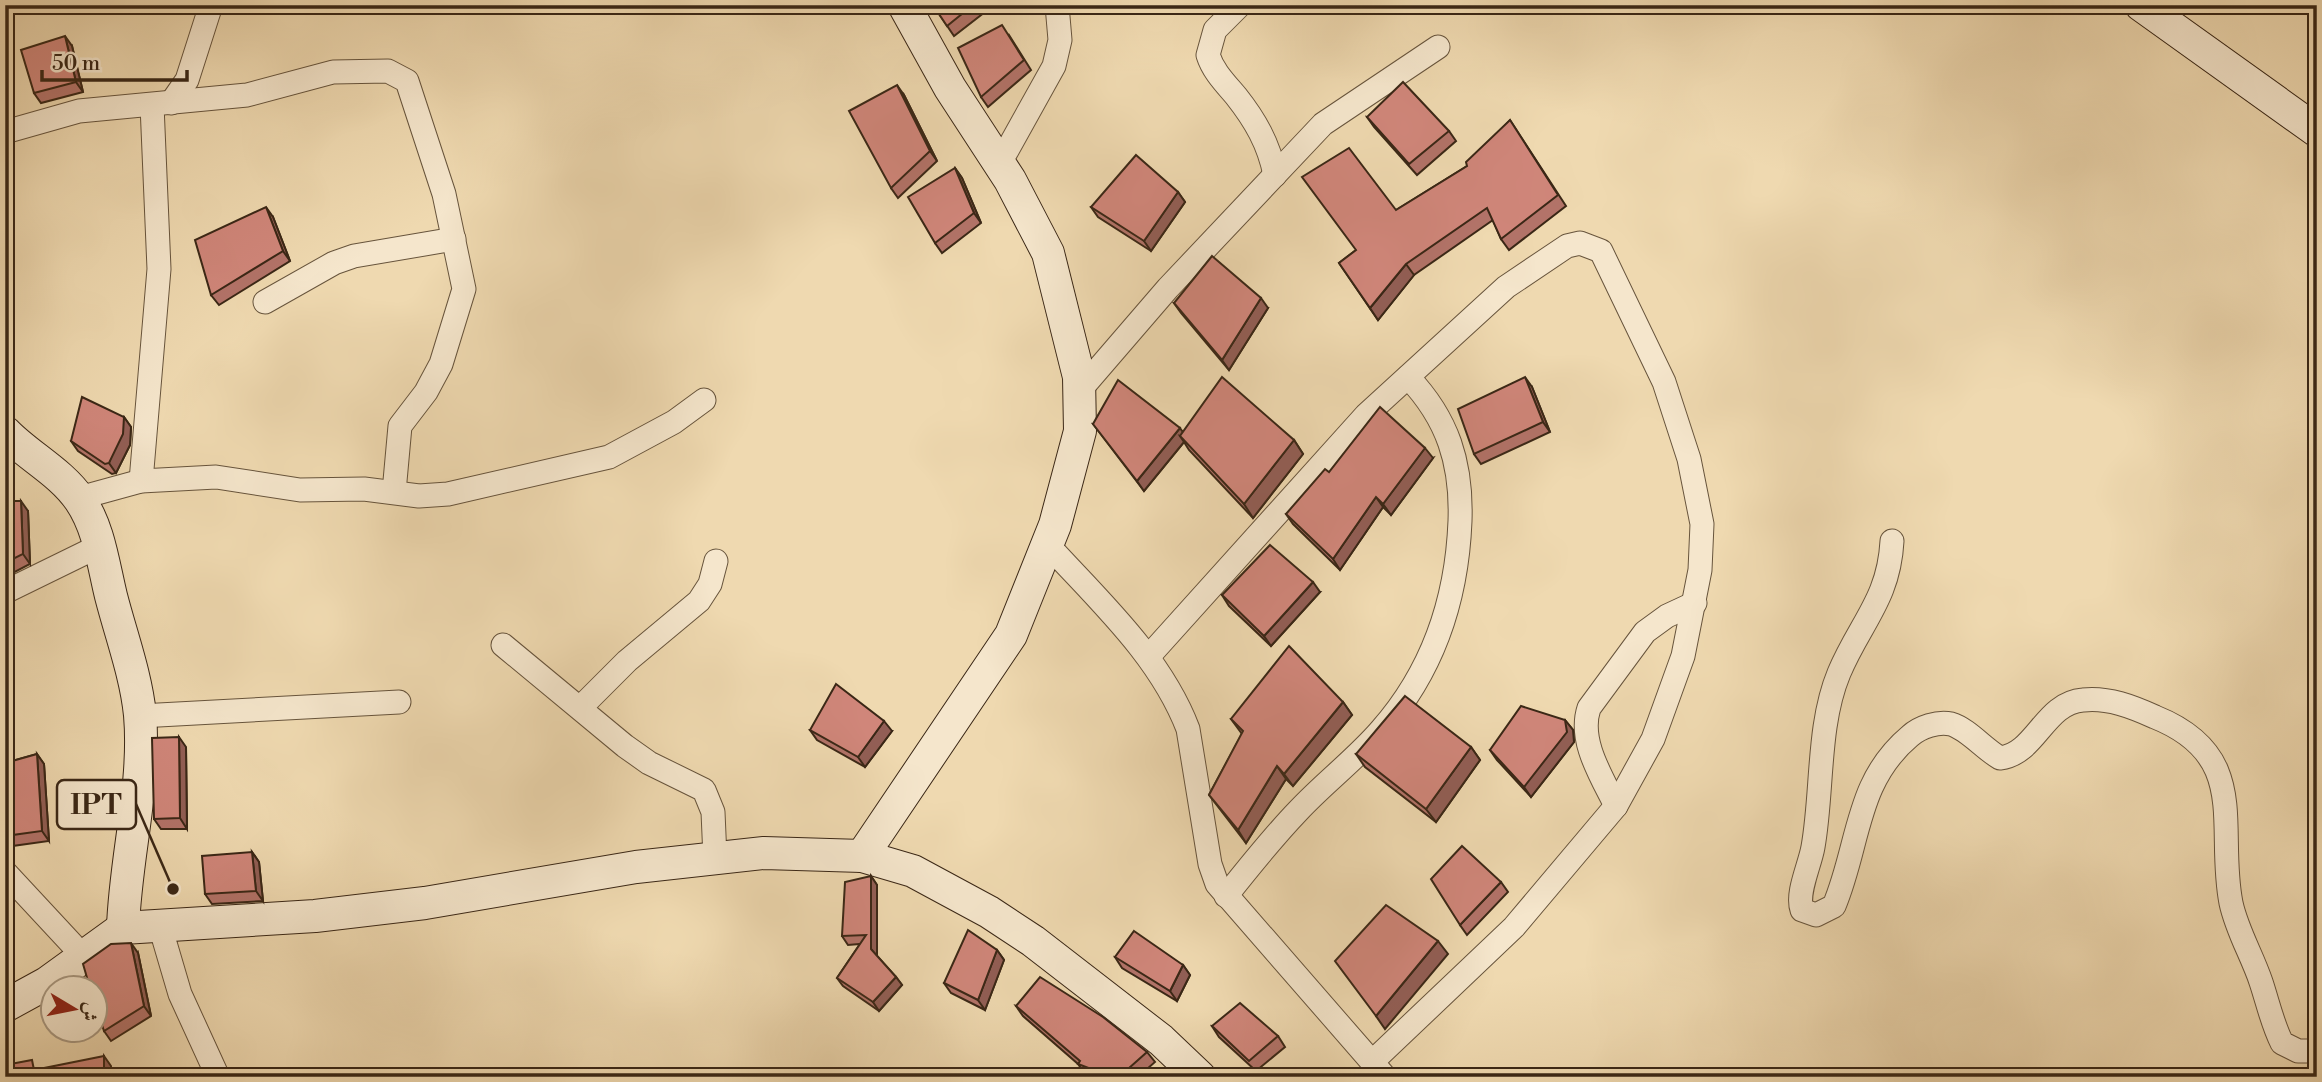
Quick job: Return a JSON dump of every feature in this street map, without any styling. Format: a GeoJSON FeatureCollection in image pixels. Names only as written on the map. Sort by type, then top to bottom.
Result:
{"type":"FeatureCollection","features":[{"type":"Feature","properties":{"kind":"main road"},"geometry":{"type":"LineString","coordinates":[[862,856],[1011,635],[1048,545],[1066,492],[1080,431],[1081,389],[1048,253],[1000,163],[950,88],[904,5]]}},
{"type":"Feature","properties":{"kind":"main road"},"geometry":{"type":"LineString","coordinates":[[2141,5],[2317,131]]}},
{"type":"Feature","properties":{"kind":"main road"},"geometry":{"type":"LineString","coordinates":[[5,432],[79,498],[93,524],[140,716],[138,772],[124,883],[123,928]]}},
{"type":"Feature","properties":{"kind":"main road"},"geometry":{"type":"LineString","coordinates":[[5,1006],[47,983],[123,928],[315,916],[425,903],[636,867],[764,853],[862,856],[913,871],[1000,919],[1033,941],[1161,1040],[1200,1077]]}},
{"type":"Feature","properties":{"kind":"street"},"geometry":{"type":"LineString","coordinates":[[141,481],[159,269],[161,104],[187,80],[211,5]]}},
{"type":"Feature","properties":{"kind":"street"},"geometry":{"type":"LineString","coordinates":[[1000,163],[1054,66],[1059,40],[1057,5]]}},
{"type":"Feature","properties":{"kind":"street"},"geometry":{"type":"LineString","coordinates":[[1240,5],[1223,18],[1215,30],[1208,55],[1215,71],[1258,127],[1270,152],[1275,175]]}},
{"type":"Feature","properties":{"kind":"street"},"geometry":{"type":"LineString","coordinates":[[1081,389],[1168,288],[1323,124],[1438,47]]}},
{"type":"Feature","properties":{"kind":"street"},"geometry":{"type":"LineString","coordinates":[[5,132],[79,111],[262,93],[333,72],[373,70],[400,75],[412,90],[454,239],[464,289],[462,302],[433,379],[400,426],[394,492]]}},
{"type":"Feature","properties":{"kind":"street"},"geometry":{"type":"LineString","coordinates":[[265,302],[334,263],[354,256],[454,239]]}},
{"type":"Feature","properties":{"kind":"street"},"geometry":{"type":"LineString","coordinates":[[1048,545],[1149,656],[1188,729],[1210,864],[1217,884],[1378,1069],[1514,927],[1616,806],[1653,739],[1683,656],[1700,570],[1702,524],[1689,459],[1664,382],[1607,258],[1601,251],[1580,243],[1567,246],[1506,287],[1366,415],[1149,656]]}},
{"type":"Feature","properties":{"kind":"street"},"geometry":{"type":"LineString","coordinates":[[1226,896],[1299,809],[1381,730],[1426,664],[1451,601],[1460,548],[1461,502],[1454,456],[1449,436],[1435,408],[1408,377]]}},
{"type":"Feature","properties":{"kind":"street"},"geometry":{"type":"LineString","coordinates":[[79,498],[141,481],[216,477],[278,488],[372,489],[419,496],[448,494],[610,457],[674,422],[704,400]]}},
{"type":"Feature","properties":{"kind":"street"},"geometry":{"type":"LineString","coordinates":[[1892,541],[1891,569],[1878,602],[1839,675],[1828,723],[1815,836],[1801,898],[1802,910],[1816,915],[1834,906],[1873,779],[1885,760],[1916,731],[1942,723],[1954,725],[2000,758],[2009,757],[2020,751],[2048,718],[2072,701],[2099,699],[2118,704],[2161,719],[2203,749],[2217,768],[2229,827],[2228,883],[2239,933],[2257,972],[2281,1043],[2298,1051],[2317,1051]]}},
{"type":"Feature","properties":{"kind":"street"},"geometry":{"type":"LineString","coordinates":[[5,592],[99,546]]}},
{"type":"Feature","properties":{"kind":"street"},"geometry":{"type":"LineString","coordinates":[[580,708],[627,662],[698,601],[710,584],[716,561]]}},
{"type":"Feature","properties":{"kind":"street"},"geometry":{"type":"LineString","coordinates":[[1616,806],[1586,735],[1585,720],[1589,708],[1645,632],[1667,616],[1695,603]]}},
{"type":"Feature","properties":{"kind":"street"},"geometry":{"type":"LineString","coordinates":[[503,645],[649,763],[704,790],[713,812],[715,858]]}},
{"type":"Feature","properties":{"kind":"street"},"geometry":{"type":"LineString","coordinates":[[140,716],[399,702]]}},
{"type":"Feature","properties":{"kind":"street"},"geometry":{"type":"LineString","coordinates":[[5,872],[84,957]]}},
{"type":"Feature","properties":{"kind":"street"},"geometry":{"type":"LineString","coordinates":[[160,926],[180,994],[218,1077]]}},
{"type":"Feature","properties":{"kind":"building"},"geometry":{"type":"Polygon","coordinates":[[[933,5],[973,5],[947,26],[933,5]]]}},
{"type":"Feature","properties":{"kind":"building"},"geometry":{"type":"Polygon","coordinates":[[[1002,25],[1024,60],[981,97],[958,48],[1002,25]]]}},
{"type":"Feature","properties":{"kind":"building"},"geometry":{"type":"Polygon","coordinates":[[[65,36],[76,82],[34,93],[21,50],[65,36]]]}},
{"type":"Feature","properties":{"kind":"building"},"geometry":{"type":"Polygon","coordinates":[[[1403,82],[1449,131],[1409,164],[1367,117],[1403,82]]]}},
{"type":"Feature","properties":{"kind":"building"},"geometry":{"type":"Polygon","coordinates":[[[897,85],[930,151],[891,188],[849,111],[897,85]]]}},
{"type":"Feature","properties":{"kind":"building"},"geometry":{"type":"Polygon","coordinates":[[[1510,120],[1558,195],[1501,239],[1487,208],[1406,264],[1370,308],[1339,263],[1356,250],[1302,177],[1349,148],[1396,210],[1467,166],[1466,162],[1510,120]]]}},
{"type":"Feature","properties":{"kind":"building"},"geometry":{"type":"Polygon","coordinates":[[[1136,155],[1178,192],[1144,241],[1091,207],[1136,155]]]}},
{"type":"Feature","properties":{"kind":"building"},"geometry":{"type":"Polygon","coordinates":[[[955,168],[974,213],[935,243],[908,197],[955,168]]]}},
{"type":"Feature","properties":{"kind":"building"},"geometry":{"type":"Polygon","coordinates":[[[266,207],[283,251],[211,295],[195,240],[266,207]]]}},
{"type":"Feature","properties":{"kind":"building"},"geometry":{"type":"Polygon","coordinates":[[[1212,256],[1261,298],[1222,360],[1174,303],[1212,256]]]}},
{"type":"Feature","properties":{"kind":"building"},"geometry":{"type":"Polygon","coordinates":[[[1222,377],[1294,440],[1244,504],[1180,436],[1222,377]]]}},
{"type":"Feature","properties":{"kind":"building"},"geometry":{"type":"Polygon","coordinates":[[[1525,377],[1543,422],[1474,454],[1458,409],[1525,377]]]}},
{"type":"Feature","properties":{"kind":"building"},"geometry":{"type":"Polygon","coordinates":[[[1118,380],[1180,428],[1137,481],[1093,424],[1118,380]]]}},
{"type":"Feature","properties":{"kind":"building"},"geometry":{"type":"Polygon","coordinates":[[[82,397],[124,417],[123,434],[109,463],[105,464],[71,441],[82,397]]]}},
{"type":"Feature","properties":{"kind":"building"},"geometry":{"type":"Polygon","coordinates":[[[1380,407],[1425,448],[1383,504],[1376,497],[1333,559],[1286,514],[1325,469],[1329,472],[1380,407]]]}},
{"type":"Feature","properties":{"kind":"building"},"geometry":{"type":"Polygon","coordinates":[[[5,501],[21,501],[23,554],[5,563],[5,501]]]}},
{"type":"Feature","properties":{"kind":"building"},"geometry":{"type":"Polygon","coordinates":[[[1270,545],[1313,582],[1264,636],[1222,595],[1270,545]]]}},
{"type":"Feature","properties":{"kind":"building"},"geometry":{"type":"Polygon","coordinates":[[[1289,646],[1343,702],[1284,774],[1277,766],[1238,830],[1209,795],[1243,731],[1231,719],[1289,646]]]}},
{"type":"Feature","properties":{"kind":"building"},"geometry":{"type":"Polygon","coordinates":[[[836,684],[884,721],[858,757],[810,730],[836,684]]]}},
{"type":"Feature","properties":{"kind":"building"},"geometry":{"type":"Polygon","coordinates":[[[1405,696],[1471,747],[1426,809],[1356,754],[1405,696]]]}},
{"type":"Feature","properties":{"kind":"building"},"geometry":{"type":"Polygon","coordinates":[[[1521,706],[1565,720],[1567,732],[1524,787],[1490,750],[1521,706]]]}},
{"type":"Feature","properties":{"kind":"building"},"geometry":{"type":"Polygon","coordinates":[[[179,737],[180,818],[154,819],[152,738],[179,737]]]}},
{"type":"Feature","properties":{"kind":"building"},"geometry":{"type":"Polygon","coordinates":[[[37,754],[42,831],[5,836],[5,763],[37,754]]]}},
{"type":"Feature","properties":{"kind":"building"},"geometry":{"type":"Polygon","coordinates":[[[1462,846],[1501,882],[1460,925],[1431,879],[1462,846]]]}},
{"type":"Feature","properties":{"kind":"building"},"geometry":{"type":"Polygon","coordinates":[[[252,852],[256,891],[205,894],[202,856],[252,852]]]}},
{"type":"Feature","properties":{"kind":"building"},"geometry":{"type":"Polygon","coordinates":[[[871,876],[871,949],[896,977],[873,1002],[837,978],[866,935],[842,936],[845,882],[871,876]]]}},
{"type":"Feature","properties":{"kind":"building"},"geometry":{"type":"Polygon","coordinates":[[[1386,905],[1438,941],[1376,1016],[1335,961],[1386,905]]]}},
{"type":"Feature","properties":{"kind":"building"},"geometry":{"type":"Polygon","coordinates":[[[968,930],[997,950],[978,1000],[944,983],[968,930]]]}},
{"type":"Feature","properties":{"kind":"building"},"geometry":{"type":"Polygon","coordinates":[[[1134,931],[1183,965],[1170,991],[1115,957],[1134,931]]]}},
{"type":"Feature","properties":{"kind":"building"},"geometry":{"type":"Polygon","coordinates":[[[131,943],[144,1006],[108,1028],[108,974],[86,974],[83,964],[111,944],[131,943]]]}},
{"type":"Feature","properties":{"kind":"building"},"geometry":{"type":"Polygon","coordinates":[[[1040,977],[1103,1017],[1147,1052],[1119,1077],[1112,1077],[1078,1064],[1080,1061],[1016,1006],[1040,977]]]}},
{"type":"Feature","properties":{"kind":"building"},"geometry":{"type":"Polygon","coordinates":[[[1240,1003],[1278,1036],[1249,1061],[1212,1026],[1240,1003]]]}},
{"type":"Feature","properties":{"kind":"building"},"geometry":{"type":"Polygon","coordinates":[[[104,1056],[104,1077],[5,1077],[5,1065],[32,1060],[34,1070],[104,1056]]]}},
{"type":"Feature","properties":{"kind":"place","name":"IPT"},"geometry":{"type":"Point","coordinates":[173,889]}}]}
